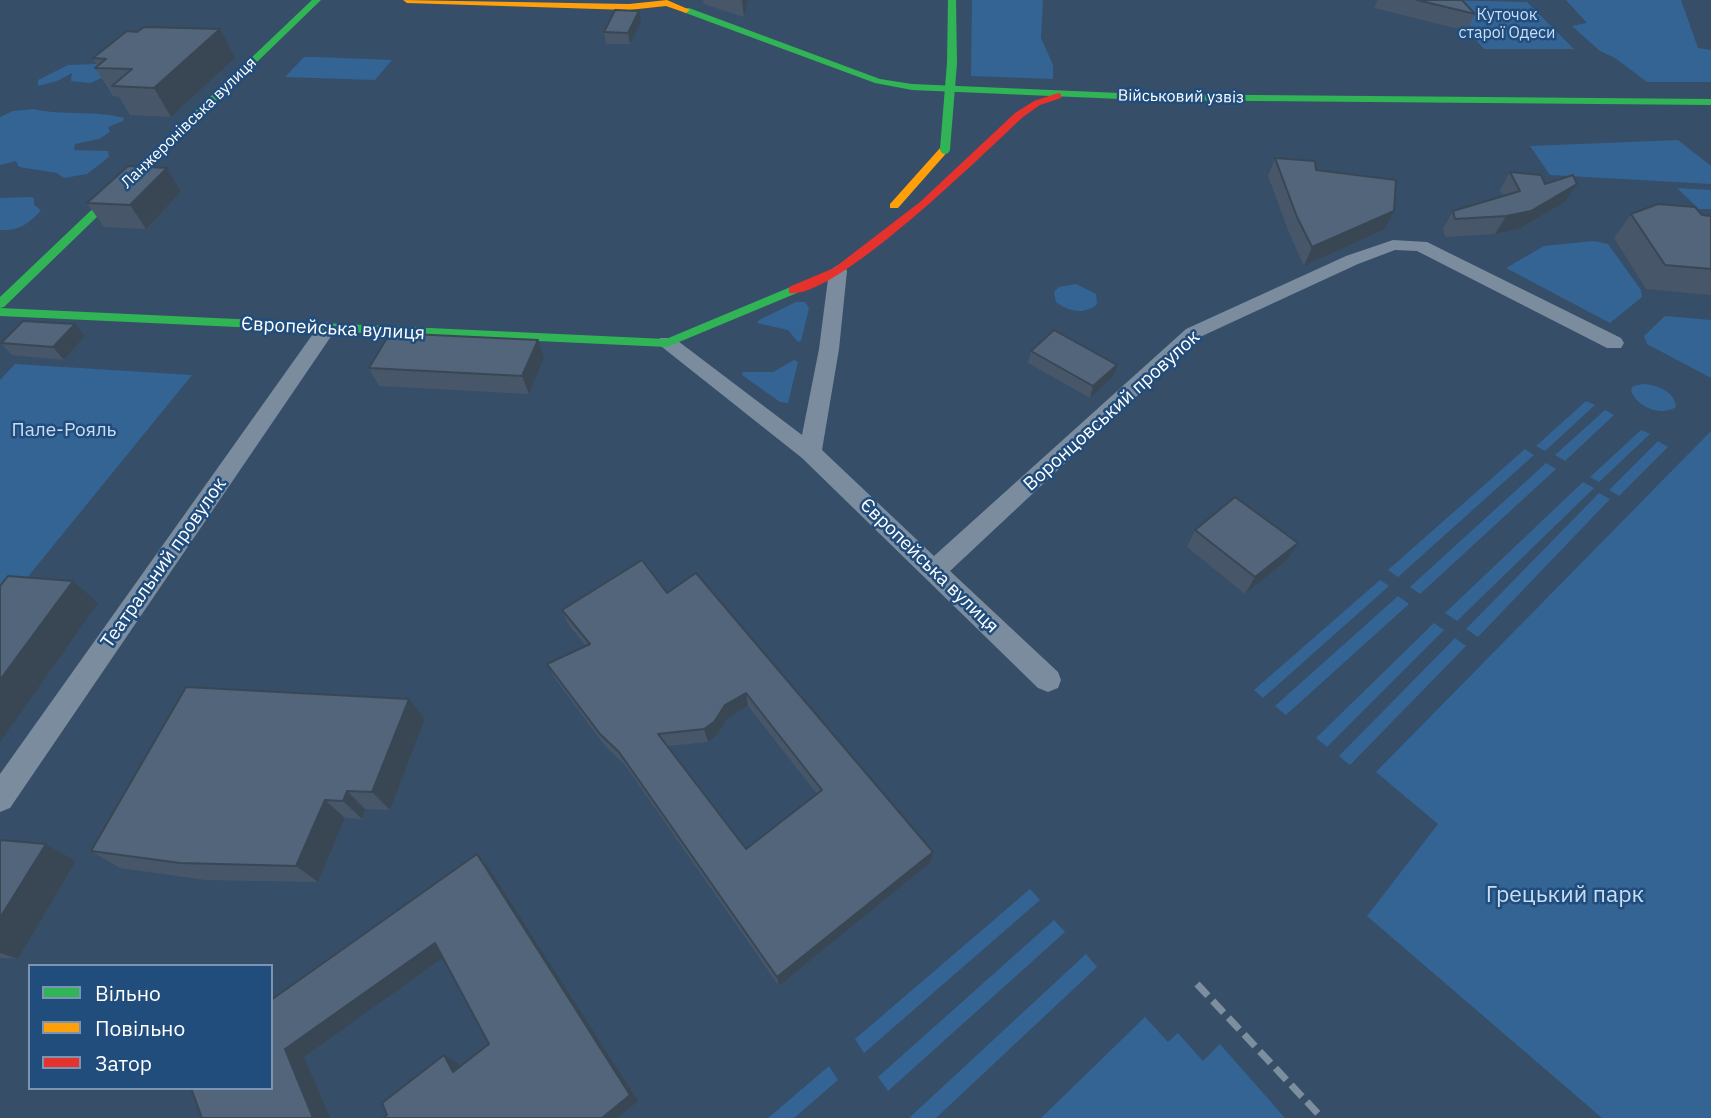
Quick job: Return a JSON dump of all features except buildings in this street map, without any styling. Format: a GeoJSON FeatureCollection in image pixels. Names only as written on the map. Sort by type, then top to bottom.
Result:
{"type":"FeatureCollection","features":[{"type":"Feature","properties":{"kind":"street","name":"Ланжеронівська вулиця"},"geometry":{"type":"LineString","coordinates":[[0,304],[317,0]]}},
{"type":"Feature","properties":{"kind":"street"},"geometry":{"type":"LineString","coordinates":[[407,0],[629,7],[668,1]]}},
{"type":"Feature","properties":{"kind":"street"},"geometry":{"type":"LineString","coordinates":[[810,452],[829,349],[838,271],[945,149],[952,63],[952,0]]}},
{"type":"Feature","properties":{"kind":"street","name":"Військовий узвіз"},"geometry":{"type":"LineString","coordinates":[[668,1],[878,81],[912,87],[1061,95],[1711,102]]}},
{"type":"Feature","properties":{"kind":"street"},"geometry":{"type":"LineString","coordinates":[[667,343],[838,271],[924,204],[1019,115],[1037,103],[1061,95]]}},
{"type":"Feature","properties":{"kind":"street","name":"Воронцовський провулок"},"geometry":{"type":"LineString","coordinates":[[934,571],[1193,333],[1352,260],[1393,245],[1421,246],[1615,344]]}},
{"type":"Feature","properties":{"kind":"street","name":"Європейська вулиця"},"geometry":{"type":"LineString","coordinates":[[0,312],[667,343],[810,452],[1048,680]]}},
{"type":"Feature","properties":{"kind":"street","name":"Театральний провулок"},"geometry":{"type":"LineString","coordinates":[[0,798],[327,328]]}},
{"type":"Feature","properties":{"kind":"green space"},"geometry":{"type":"Polygon","coordinates":[[[972,0],[1043,0],[1041,38],[1053,65],[1053,79],[971,76],[972,0]]]}},
{"type":"Feature","properties":{"kind":"green space","name":"Куточок старої Одеси"},"geometry":{"type":"Polygon","coordinates":[[[1439,0],[1527,2],[1574,49],[1484,49],[1439,0]]]}},
{"type":"Feature","properties":{"kind":"green space"},"geometry":{"type":"Polygon","coordinates":[[[1566,0],[1681,0],[1698,48],[1711,50],[1711,82],[1647,82],[1615,58],[1600,51],[1572,26],[1587,23],[1566,0]]]}},
{"type":"Feature","properties":{"kind":"green space"},"geometry":{"type":"Polygon","coordinates":[[[304,57],[392,60],[375,80],[285,77],[304,57]]]}},
{"type":"Feature","properties":{"kind":"green space"},"geometry":{"type":"Polygon","coordinates":[[[97,64],[106,76],[90,83],[71,81],[72,73],[57,81],[38,86],[38,80],[68,65],[97,64]]]}},
{"type":"Feature","properties":{"kind":"green space"},"geometry":{"type":"Polygon","coordinates":[[[33,109],[124,118],[123,121],[108,127],[110,132],[99,139],[75,144],[74,150],[108,151],[109,157],[87,174],[64,178],[57,173],[19,167],[16,161],[0,165],[0,117],[13,111],[33,109]]]}},
{"type":"Feature","properties":{"kind":"green space"},"geometry":{"type":"Polygon","coordinates":[[[1678,140],[1711,166],[1711,184],[1550,175],[1530,146],[1678,140]]]}},
{"type":"Feature","properties":{"kind":"green space"},"geometry":{"type":"Polygon","coordinates":[[[1677,188],[1711,190],[1711,209],[1699,209],[1677,188]]]}},
{"type":"Feature","properties":{"kind":"green space"},"geometry":{"type":"Polygon","coordinates":[[[0,198],[34,198],[34,205],[41,210],[23,226],[0,230],[0,198]]]}},
{"type":"Feature","properties":{"kind":"green space"},"geometry":{"type":"Polygon","coordinates":[[[1593,241],[1608,244],[1641,290],[1642,297],[1610,323],[1506,268],[1544,246],[1593,241]]]}},
{"type":"Feature","properties":{"kind":"green space"},"geometry":{"type":"Polygon","coordinates":[[[1076,284],[1096,294],[1097,304],[1087,310],[1077,311],[1056,302],[1054,292],[1059,287],[1076,284]]]}},
{"type":"Feature","properties":{"kind":"green space"},"geometry":{"type":"Polygon","coordinates":[[[796,302],[805,302],[809,308],[801,341],[798,342],[788,330],[757,323],[759,320],[796,302]]]}},
{"type":"Feature","properties":{"kind":"green space"},"geometry":{"type":"Polygon","coordinates":[[[1665,316],[1711,320],[1711,378],[1647,344],[1644,336],[1665,316]]]}},
{"type":"Feature","properties":{"kind":"green space"},"geometry":{"type":"Polygon","coordinates":[[[794,360],[798,362],[788,403],[780,402],[742,375],[743,372],[773,372],[794,360]]]}},
{"type":"Feature","properties":{"kind":"green space","name":"Пале-Рояль"},"geometry":{"type":"Polygon","coordinates":[[[15,364],[192,375],[0,611],[0,380],[15,364]]]}},
{"type":"Feature","properties":{"kind":"green space"},"geometry":{"type":"Polygon","coordinates":[[[1643,384],[1659,387],[1669,393],[1676,407],[1663,411],[1643,405],[1631,390],[1633,386],[1643,384]]]}},
{"type":"Feature","properties":{"kind":"green space"},"geometry":{"type":"Polygon","coordinates":[[[1586,401],[1595,405],[1545,451],[1536,446],[1586,401]]]}},
{"type":"Feature","properties":{"kind":"green space"},"geometry":{"type":"Polygon","coordinates":[[[1605,410],[1614,415],[1565,461],[1555,455],[1605,410]]]}},
{"type":"Feature","properties":{"kind":"green space"},"geometry":{"type":"Polygon","coordinates":[[[1641,430],[1650,434],[1599,482],[1590,477],[1641,430]]]}},
{"type":"Feature","properties":{"kind":"green space","name":"Грецький парк"},"geometry":{"type":"Polygon","coordinates":[[[1711,431],[1711,1118],[1602,1118],[1367,916],[1438,824],[1376,772],[1711,431]]]}},
{"type":"Feature","properties":{"kind":"green space"},"geometry":{"type":"Polygon","coordinates":[[[1658,441],[1668,447],[1619,496],[1609,490],[1658,441]]]}},
{"type":"Feature","properties":{"kind":"green space"},"geometry":{"type":"Polygon","coordinates":[[[1525,449],[1534,455],[1398,577],[1388,570],[1525,449]]]}},
{"type":"Feature","properties":{"kind":"green space"},"geometry":{"type":"Polygon","coordinates":[[[1546,463],[1556,469],[1420,594],[1410,587],[1546,463]]]}},
{"type":"Feature","properties":{"kind":"green space"},"geometry":{"type":"Polygon","coordinates":[[[1583,482],[1594,488],[1457,621],[1445,613],[1583,482]]]}},
{"type":"Feature","properties":{"kind":"green space"},"geometry":{"type":"Polygon","coordinates":[[[1599,493],[1610,499],[1478,637],[1466,629],[1599,493]]]}},
{"type":"Feature","properties":{"kind":"green space"},"geometry":{"type":"Polygon","coordinates":[[[1380,580],[1389,586],[1263,698],[1254,690],[1380,580]]]}},
{"type":"Feature","properties":{"kind":"green space"},"geometry":{"type":"Polygon","coordinates":[[[1398,596],[1409,604],[1286,715],[1275,706],[1398,596]]]}},
{"type":"Feature","properties":{"kind":"green space"},"geometry":{"type":"Polygon","coordinates":[[[1434,623],[1444,630],[1327,747],[1316,738],[1434,623]]]}},
{"type":"Feature","properties":{"kind":"green space"},"geometry":{"type":"Polygon","coordinates":[[[1455,638],[1466,646],[1350,765],[1339,756],[1455,638]]]}},
{"type":"Feature","properties":{"kind":"green space"},"geometry":{"type":"Polygon","coordinates":[[[1030,889],[1040,900],[864,1053],[855,1039],[1030,889]]]}},
{"type":"Feature","properties":{"kind":"green space"},"geometry":{"type":"Polygon","coordinates":[[[1054,920],[1065,932],[888,1091],[878,1077],[1054,920]]]}},
{"type":"Feature","properties":{"kind":"green space"},"geometry":{"type":"Polygon","coordinates":[[[1086,954],[1097,967],[936,1118],[909,1118],[1086,954]]]}},
{"type":"Feature","properties":{"kind":"green space"},"geometry":{"type":"Polygon","coordinates":[[[1145,1017],[1168,1042],[1178,1033],[1203,1061],[1220,1044],[1285,1118],[1041,1118],[1145,1017]]]}},
{"type":"Feature","properties":{"kind":"green space"},"geometry":{"type":"Polygon","coordinates":[[[829,1066],[838,1080],[794,1118],[768,1118],[829,1066]]]}},
{"type":"Feature","properties":{"kind":"railway"},"geometry":{"type":"LineString","coordinates":[[1197,984],[1322,1118]]}},
{"type":"Feature","properties":{"kind":"traffic: fast"},"geometry":{"type":"LineString","coordinates":[[0,304],[317,0]]}},
{"type":"Feature","properties":{"kind":"traffic: fast"},"geometry":{"type":"LineString","coordinates":[[952,0],[952,63]]}},
{"type":"Feature","properties":{"kind":"traffic: fast"},"geometry":{"type":"LineString","coordinates":[[686,10],[878,81],[912,87],[1143,97],[1711,102]]}},
{"type":"Feature","properties":{"kind":"traffic: fast"},"geometry":{"type":"LineString","coordinates":[[945,149],[952,63]]}},
{"type":"Feature","properties":{"kind":"traffic: fast"},"geometry":{"type":"LineString","coordinates":[[0,312],[667,343],[793,290]]}},
{"type":"Feature","properties":{"kind":"traffic: slow"},"geometry":{"type":"LineString","coordinates":[[407,0],[629,7],[667,3],[686,10]]}},
{"type":"Feature","properties":{"kind":"traffic: slow"},"geometry":{"type":"LineString","coordinates":[[894,206],[945,149]]}},
{"type":"Feature","properties":{"kind":"traffic: jam"},"geometry":{"type":"LineString","coordinates":[[793,290],[838,271],[924,204],[1019,115],[1037,103],[1058,96]]}}]}
